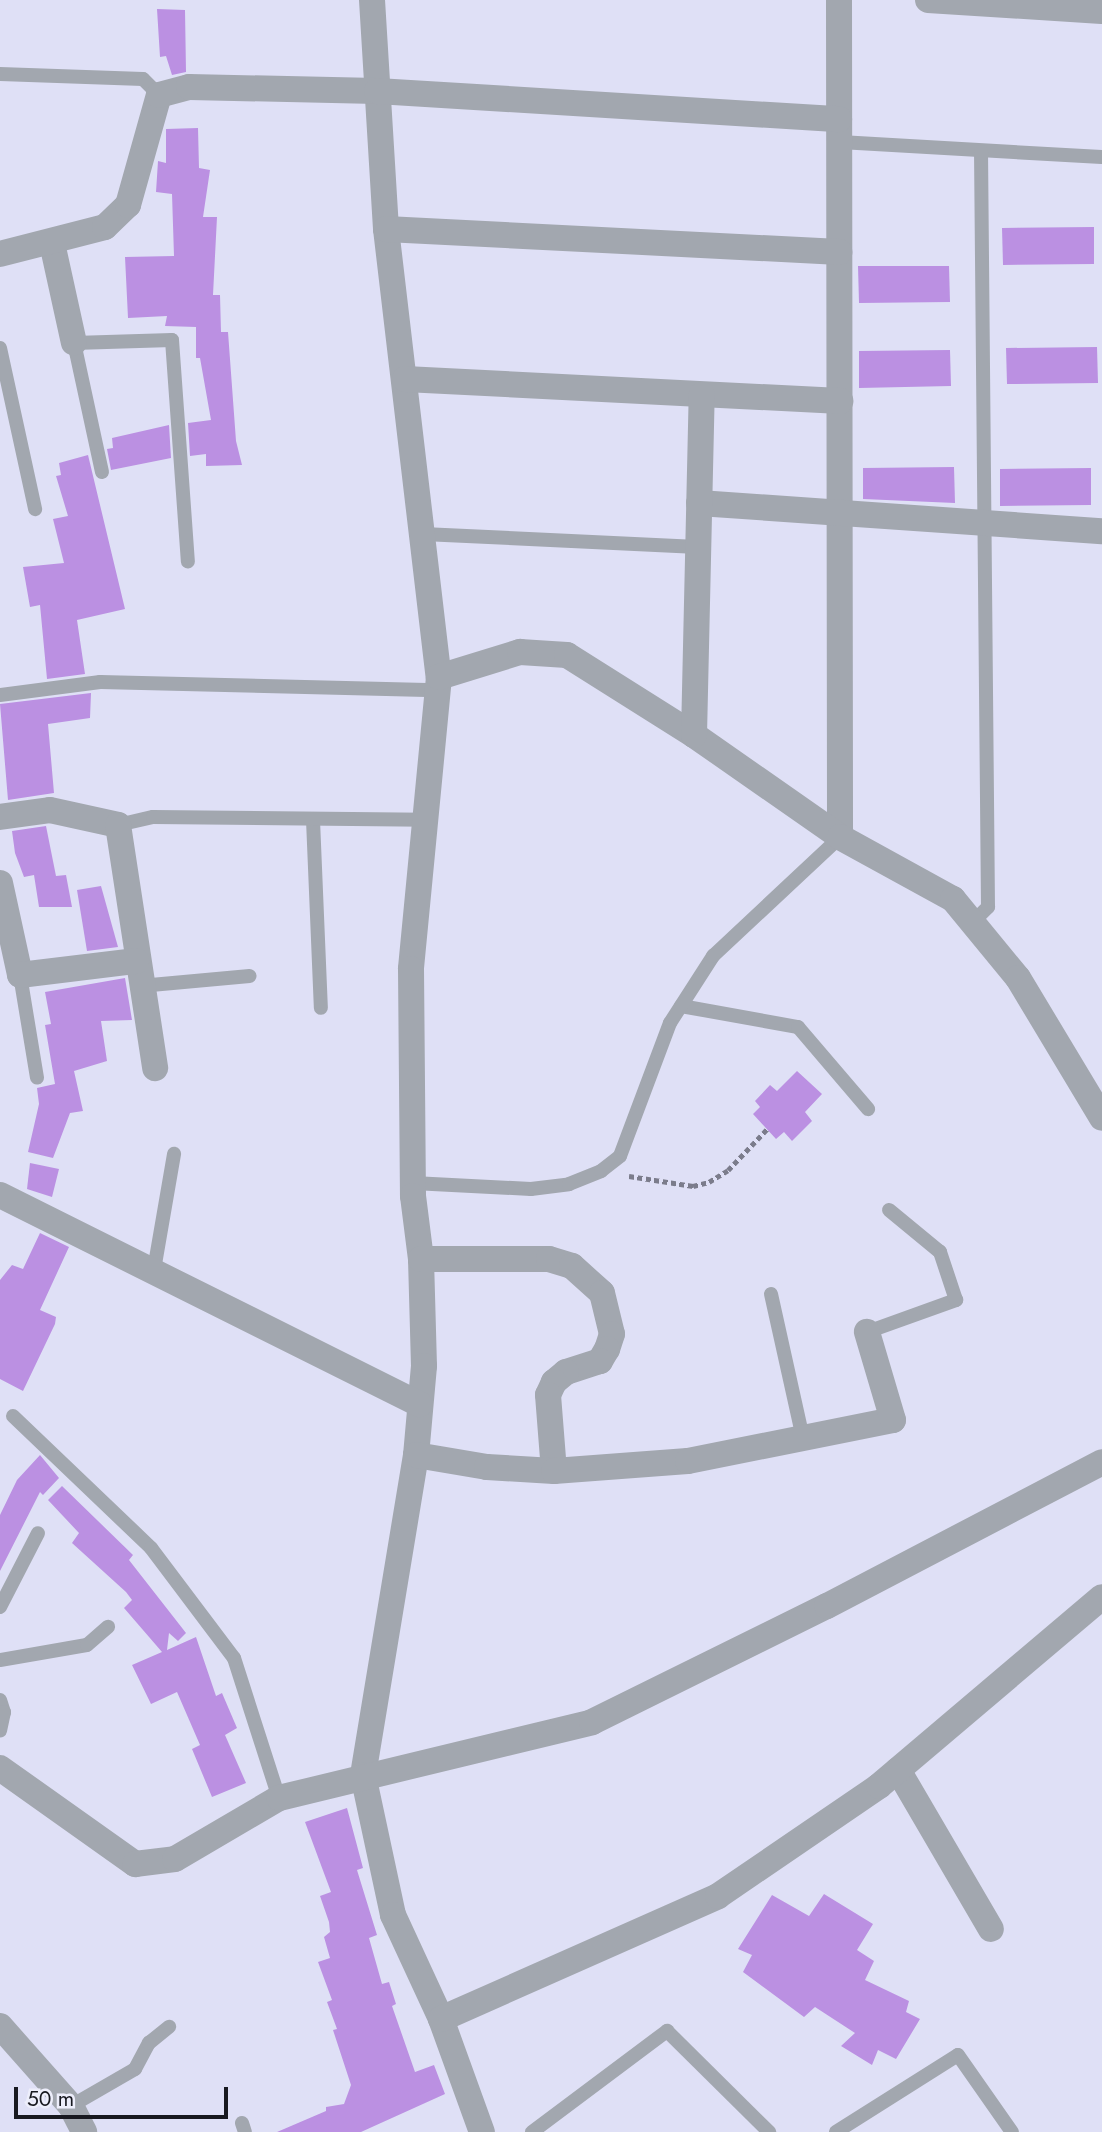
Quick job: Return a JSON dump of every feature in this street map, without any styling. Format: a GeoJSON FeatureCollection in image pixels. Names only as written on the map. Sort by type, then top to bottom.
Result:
{"type":"FeatureCollection","features":[{"type":"Feature","properties":{"kind":"street"},"geometry":{"type":"LineString","coordinates":[[373,0],[386,229],[438,683],[411,969],[412,1183],[421,1259],[424,1366],[416,1455],[363,1775],[393,1915],[441,2019],[482,2132]]}},
{"type":"Feature","properties":{"kind":"street"},"geometry":{"type":"LineString","coordinates":[[839,0],[840,837]]}},
{"type":"Feature","properties":{"kind":"street"},"geometry":{"type":"LineString","coordinates":[[928,0],[1102,11]]}},
{"type":"Feature","properties":{"kind":"street"},"geometry":{"type":"LineString","coordinates":[[0,254],[52,243],[105,227],[128,205],[159,95],[189,87],[377,91],[839,130]]}},
{"type":"Feature","properties":{"kind":"street"},"geometry":{"type":"LineString","coordinates":[[386,229],[839,252]]}},
{"type":"Feature","properties":{"kind":"street"},"geometry":{"type":"LineString","coordinates":[[52,243],[74,343]]}},
{"type":"Feature","properties":{"kind":"street"},"geometry":{"type":"LineString","coordinates":[[405,379],[840,401]]}},
{"type":"Feature","properties":{"kind":"street"},"geometry":{"type":"LineString","coordinates":[[694,735],[702,395]]}},
{"type":"Feature","properties":{"kind":"street"},"geometry":{"type":"LineString","coordinates":[[699,503],[839,515],[1102,531]]}},
{"type":"Feature","properties":{"kind":"street"},"geometry":{"type":"LineString","coordinates":[[438,683],[520,652],[567,655],[694,735],[840,837],[953,899],[974,921],[1018,978],[1102,1118]]}},
{"type":"Feature","properties":{"kind":"street"},"geometry":{"type":"LineString","coordinates":[[0,817],[50,810],[118,825],[138,973],[155,1068]]}},
{"type":"Feature","properties":{"kind":"street"},"geometry":{"type":"LineString","coordinates":[[1,895],[20,975],[138,973]]}},
{"type":"Feature","properties":{"kind":"street"},"geometry":{"type":"LineString","coordinates":[[0,1195],[420,1404]]}},
{"type":"Feature","properties":{"kind":"street"},"geometry":{"type":"LineString","coordinates":[[421,1259],[549,1259],[572,1266],[602,1293],[612,1334],[607,1349],[600,1361],[566,1372],[554,1382],[548,1395],[555,1471]]}},
{"type":"Feature","properties":{"kind":"street"},"geometry":{"type":"LineString","coordinates":[[416,1455],[487,1467],[555,1471],[688,1461],[893,1420],[867,1332]]}},
{"type":"Feature","properties":{"kind":"street"},"geometry":{"type":"LineString","coordinates":[[0,1768],[135,1864],[175,1859],[279,1798],[363,1775],[592,1722],[827,1606],[1102,1462]]}},
{"type":"Feature","properties":{"kind":"street"},"geometry":{"type":"LineString","coordinates":[[441,2019],[718,1896],[898,1770],[1102,1597]]}},
{"type":"Feature","properties":{"kind":"street"},"geometry":{"type":"LineString","coordinates":[[898,1770],[991,1929]]}},
{"type":"Feature","properties":{"kind":"street"},"geometry":{"type":"LineString","coordinates":[[2,2032],[71,2106],[83,2132]]}},
{"type":"Feature","properties":{"kind":"lane"},"geometry":{"type":"LineString","coordinates":[[0,74],[143,79],[159,95]]}},
{"type":"Feature","properties":{"kind":"lane"},"geometry":{"type":"LineString","coordinates":[[839,130],[981,152],[1102,157]]}},
{"type":"Feature","properties":{"kind":"lane"},"geometry":{"type":"LineString","coordinates":[[974,921],[988,907],[981,152]]}},
{"type":"Feature","properties":{"kind":"lane"},"geometry":{"type":"LineString","coordinates":[[102,472],[74,343],[172,341],[188,561]]}},
{"type":"Feature","properties":{"kind":"lane"},"geometry":{"type":"LineString","coordinates":[[0,348],[35,509]]}},
{"type":"Feature","properties":{"kind":"lane"},"geometry":{"type":"LineString","coordinates":[[423,534],[698,547]]}},
{"type":"Feature","properties":{"kind":"lane"},"geometry":{"type":"LineString","coordinates":[[0,695],[100,682],[438,683]]}},
{"type":"Feature","properties":{"kind":"lane"},"geometry":{"type":"LineString","coordinates":[[118,825],[153,817],[425,820]]}},
{"type":"Feature","properties":{"kind":"lane"},"geometry":{"type":"LineString","coordinates":[[313,820],[321,1008]]}},
{"type":"Feature","properties":{"kind":"lane"},"geometry":{"type":"LineString","coordinates":[[412,1183],[531,1189],[569,1184],[601,1171],[620,1156],[632,1131],[670,1023],[713,956],[840,837]]}},
{"type":"Feature","properties":{"kind":"lane"},"geometry":{"type":"LineString","coordinates":[[138,973],[250,976]]}},
{"type":"Feature","properties":{"kind":"lane"},"geometry":{"type":"LineString","coordinates":[[20,975],[37,1078]]}},
{"type":"Feature","properties":{"kind":"lane"},"geometry":{"type":"LineString","coordinates":[[681,1006],[798,1027],[869,1109]]}},
{"type":"Feature","properties":{"kind":"lane"},"geometry":{"type":"LineString","coordinates":[[154,1270],[174,1154]]}},
{"type":"Feature","properties":{"kind":"lane"},"geometry":{"type":"LineString","coordinates":[[867,1332],[956,1300],[940,1252],[889,1210]]}},
{"type":"Feature","properties":{"kind":"lane"},"geometry":{"type":"LineString","coordinates":[[771,1294],[803,1438]]}},
{"type":"Feature","properties":{"kind":"lane"},"geometry":{"type":"LineString","coordinates":[[13,1416],[151,1548],[234,1658],[279,1798]]}},
{"type":"Feature","properties":{"kind":"lane"},"geometry":{"type":"LineString","coordinates":[[0,1607],[38,1533]]}},
{"type":"Feature","properties":{"kind":"lane"},"geometry":{"type":"LineString","coordinates":[[0,1660],[87,1645],[108,1627]]}},
{"type":"Feature","properties":{"kind":"lane"},"geometry":{"type":"LineString","coordinates":[[0,1700],[4,1712],[0,1731]]}},
{"type":"Feature","properties":{"kind":"lane"},"geometry":{"type":"LineString","coordinates":[[71,2106],[135,2068],[149,2043],[169,2027]]}},
{"type":"Feature","properties":{"kind":"lane"},"geometry":{"type":"LineString","coordinates":[[532,2132],[667,2031],[769,2132]]}},
{"type":"Feature","properties":{"kind":"lane"},"geometry":{"type":"LineString","coordinates":[[836,2132],[958,2055],[1012,2132]]}},
{"type":"Feature","properties":{"kind":"path"},"geometry":{"type":"LineString","coordinates":[[601,1171],[693,1186],[728,1170],[767,1129]]}},
{"type":"Feature","properties":{"kind":"building"},"geometry":{"type":"Polygon","coordinates":[[[157,9],[185,10],[186,72],[172,75],[166,56],[160,57],[157,9]]]}},
{"type":"Feature","properties":{"kind":"building"},"geometry":{"type":"Polygon","coordinates":[[[198,128],[199,168],[210,170],[203,217],[217,217],[213,295],[220,295],[221,332],[228,332],[236,441],[242,465],[206,466],[206,454],[190,456],[188,423],[211,420],[200,358],[196,358],[196,327],[165,326],[167,316],[128,318],[125,257],[174,256],[172,194],[156,192],[158,161],[166,163],[166,129],[198,128]]]}},
{"type":"Feature","properties":{"kind":"building"},"geometry":{"type":"Polygon","coordinates":[[[1094,227],[1094,264],[1003,265],[1002,228],[1094,227]]]}},
{"type":"Feature","properties":{"kind":"building"},"geometry":{"type":"Polygon","coordinates":[[[858,266],[949,266],[950,302],[859,303],[858,266]]]}},
{"type":"Feature","properties":{"kind":"building"},"geometry":{"type":"Polygon","coordinates":[[[1097,347],[1098,383],[1007,384],[1006,348],[1097,347]]]}},
{"type":"Feature","properties":{"kind":"building"},"geometry":{"type":"Polygon","coordinates":[[[950,350],[951,386],[859,388],[859,351],[950,350]]]}},
{"type":"Feature","properties":{"kind":"building"},"geometry":{"type":"Polygon","coordinates":[[[169,425],[171,458],[111,470],[107,449],[113,448],[112,438],[169,425]]]}},
{"type":"Feature","properties":{"kind":"building"},"geometry":{"type":"Polygon","coordinates":[[[88,455],[125,609],[77,620],[85,674],[47,679],[40,605],[30,607],[23,567],[64,563],[53,519],[68,516],[56,476],[61,475],[59,463],[88,455]]]}},
{"type":"Feature","properties":{"kind":"building"},"geometry":{"type":"Polygon","coordinates":[[[954,467],[955,503],[863,499],[863,468],[954,467]]]}},
{"type":"Feature","properties":{"kind":"building"},"geometry":{"type":"Polygon","coordinates":[[[1091,468],[1091,505],[1000,506],[1000,469],[1091,468]]]}},
{"type":"Feature","properties":{"kind":"building"},"geometry":{"type":"Polygon","coordinates":[[[91,693],[90,718],[48,724],[54,793],[8,800],[0,704],[91,693]]]}},
{"type":"Feature","properties":{"kind":"building"},"geometry":{"type":"Polygon","coordinates":[[[46,826],[56,876],[66,875],[72,907],[39,907],[34,875],[24,877],[15,853],[12,831],[46,826]]]}},
{"type":"Feature","properties":{"kind":"building"},"geometry":{"type":"Polygon","coordinates":[[[101,886],[118,947],[87,951],[77,890],[101,886]]]}},
{"type":"Feature","properties":{"kind":"building"},"geometry":{"type":"Polygon","coordinates":[[[125,978],[132,1020],[101,1021],[107,1061],[74,1071],[83,1111],[70,1113],[53,1158],[28,1152],[39,1104],[37,1088],[55,1084],[45,1025],[51,1024],[45,992],[125,978]]]}},
{"type":"Feature","properties":{"kind":"building"},"geometry":{"type":"Polygon","coordinates":[[[797,1071],[822,1094],[805,1112],[812,1121],[792,1141],[784,1132],[776,1139],[753,1114],[760,1107],[755,1101],[770,1085],[777,1091],[797,1071]]]}},
{"type":"Feature","properties":{"kind":"building"},"geometry":{"type":"Polygon","coordinates":[[[30,1163],[59,1169],[52,1197],[27,1189],[30,1163]]]}},
{"type":"Feature","properties":{"kind":"building"},"geometry":{"type":"Polygon","coordinates":[[[40,1233],[69,1247],[40,1310],[56,1317],[55,1324],[23,1391],[0,1379],[0,1280],[12,1265],[23,1269],[40,1233]]]}},
{"type":"Feature","properties":{"kind":"building"},"geometry":{"type":"Polygon","coordinates":[[[40,1455],[59,1478],[43,1495],[40,1492],[0,1571],[0,1515],[17,1480],[40,1455]]]}},
{"type":"Feature","properties":{"kind":"building"},"geometry":{"type":"Polygon","coordinates":[[[62,1486],[133,1555],[129,1560],[186,1633],[178,1641],[169,1633],[167,1650],[196,1637],[216,1696],[222,1693],[237,1728],[225,1735],[246,1783],[212,1797],[192,1749],[200,1745],[177,1692],[151,1704],[132,1665],[162,1652],[124,1608],[132,1600],[126,1592],[72,1543],[79,1533],[48,1500],[62,1486]]]}},
{"type":"Feature","properties":{"kind":"building"},"geometry":{"type":"Polygon","coordinates":[[[347,1808],[363,1868],[357,1870],[377,1935],[369,1938],[382,1984],[389,1982],[396,2004],[392,2006],[415,2072],[434,2065],[445,2094],[361,2132],[277,2132],[326,2111],[326,2107],[344,2104],[351,2085],[333,2030],[337,2029],[327,2002],[332,2000],[318,1962],[330,1958],[324,1937],[330,1932],[329,1922],[320,1896],[331,1892],[305,1822],[347,1808]]]}},
{"type":"Feature","properties":{"kind":"building"},"geometry":{"type":"Polygon","coordinates":[[[824,1894],[873,1924],[857,1950],[874,1961],[865,1980],[909,2001],[906,2012],[920,2019],[896,2059],[878,2050],[872,2065],[841,2046],[855,2033],[815,2007],[804,2017],[743,1972],[752,1955],[738,1949],[772,1895],[809,1916],[824,1894]]]}}]}
